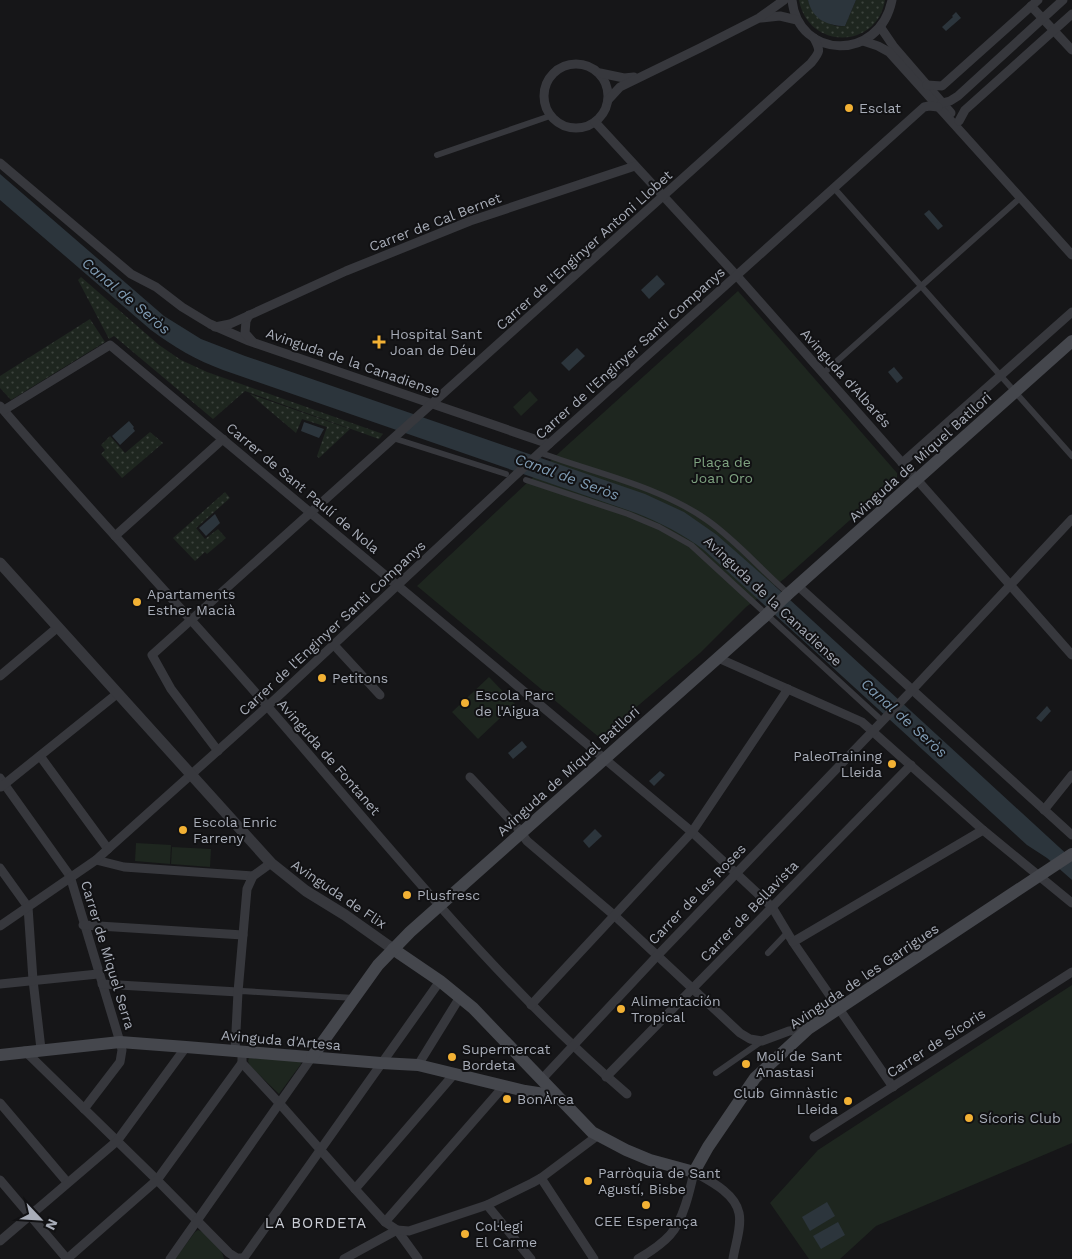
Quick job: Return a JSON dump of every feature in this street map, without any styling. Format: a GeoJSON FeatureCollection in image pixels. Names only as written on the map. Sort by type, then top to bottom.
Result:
{"type":"FeatureCollection","features":[{"type":"Feature","properties":{"kind":"main road","name":"Avinguda de Miquel Batllori"},"geometry":{"type":"LineString","coordinates":[[312,1057],[378,965],[410,932],[1072,341]]}},
{"type":"Feature","properties":{"kind":"main road","name":"Avinguda de les Garrigues"},"geometry":{"type":"LineString","coordinates":[[675,1165],[687,1164],[705,1153],[755,1078],[808,1029],[1072,854]]}},
{"type":"Feature","properties":{"kind":"main road","name":"Avinguda de Flix"},"geometry":{"type":"LineString","coordinates":[[393,949],[440,981],[473,1008],[587,1128],[597,1136],[650,1160],[675,1165],[694,1172]]}},
{"type":"Feature","properties":{"kind":"main road","name":"Avinguda d'Artesa"},"geometry":{"type":"LineString","coordinates":[[0,1055],[41,1049],[120,1042],[186,1047],[240,1055],[312,1057],[418,1065],[504,1086],[557,1096]]}},
{"type":"Feature","properties":{"kind":"main road"},"geometry":{"type":"LineString","coordinates":[[694,1172],[705,1153]]}},
{"type":"Feature","properties":{"kind":"street"},"geometry":{"type":"LineString","coordinates":[[608,100],[606,82],[600,73],[591,66],[580,63],[569,64],[559,68],[551,75],[543,96],[550,116],[558,123],[569,128],[587,127],[603,114],[608,100],[620,87],[758,18],[784,0]]}},
{"type":"Feature","properties":{"kind":"street"},"geometry":{"type":"LineString","coordinates":[[792,0],[792,8],[797,20],[814,38],[830,45],[847,46],[863,41],[881,28],[889,13],[892,0]]}},
{"type":"Feature","properties":{"kind":"street","name":"Carrer de l'Enginyer Santi Companys"},"geometry":{"type":"LineString","coordinates":[[0,926],[70,876],[96,860],[192,775],[398,586],[510,475],[550,444],[924,107],[950,102],[958,96],[1063,0]]}},
{"type":"Feature","properties":{"kind":"street"},"geometry":{"type":"LineString","coordinates":[[926,85],[942,86],[1034,3],[1043,18],[1072,50]]}},
{"type":"Feature","properties":{"kind":"street"},"geometry":{"type":"LineString","coordinates":[[959,121],[965,110],[1072,14]]}},
{"type":"Feature","properties":{"kind":"street"},"geometry":{"type":"LineString","coordinates":[[758,18],[780,16],[797,20]]}},
{"type":"Feature","properties":{"kind":"street"},"geometry":{"type":"LineString","coordinates":[[881,28],[940,105],[959,121],[1072,247]]}},
{"type":"Feature","properties":{"kind":"street","name":"Carrer de l'Enginyer Antoni Llobet"},"geometry":{"type":"LineString","coordinates":[[218,751],[172,689],[152,655],[434,404],[811,63],[818,54],[819,49],[814,38]]}},
{"type":"Feature","properties":{"kind":"street"},"geometry":{"type":"LineString","coordinates":[[863,41],[889,52],[940,105],[1072,255]]}},
{"type":"Feature","properties":{"kind":"street"},"geometry":{"type":"LineString","coordinates":[[600,73],[624,78],[639,76]]}},
{"type":"Feature","properties":{"kind":"street"},"geometry":{"type":"LineString","coordinates":[[437,155],[550,116]]}},
{"type":"Feature","properties":{"kind":"street","name":"Avinguda d'Albarés"},"geometry":{"type":"LineString","coordinates":[[595,122],[737,276],[1072,655]]}},
{"type":"Feature","properties":{"kind":"street","name":"Avinguda de la Canadiense"},"geometry":{"type":"LineString","coordinates":[[0,163],[131,274],[156,287],[182,307],[215,327],[254,343],[550,444]]}},
{"type":"Feature","properties":{"kind":"street","name":"Carrer de Cal Bernet"},"geometry":{"type":"LineString","coordinates":[[215,327],[230,324],[346,271],[470,221],[635,166]]}},
{"type":"Feature","properties":{"kind":"street"},"geometry":{"type":"LineString","coordinates":[[834,188],[1072,456]]}},
{"type":"Feature","properties":{"kind":"street"},"geometry":{"type":"LineString","coordinates":[[827,370],[1020,198]]}},
{"type":"Feature","properties":{"kind":"street","name":"Avinguda de Miquel Batllori"},"geometry":{"type":"LineString","coordinates":[[902,463],[1072,312]]}},
{"type":"Feature","properties":{"kind":"street"},"geometry":{"type":"LineString","coordinates":[[249,316],[246,321],[245,333],[254,343]]}},
{"type":"Feature","properties":{"kind":"street","name":"Carrer de Sant Paulí de Nola"},"geometry":{"type":"LineString","coordinates":[[2,408],[110,345],[603,760],[692,832],[772,907],[793,942],[893,1087]]}},
{"type":"Feature","properties":{"kind":"street","name":"Avinguda de Fontanet"},"geometry":{"type":"LineString","coordinates":[[2,408],[268,706],[440,906],[531,1005],[606,1077],[627,1094]]}},
{"type":"Feature","properties":{"kind":"street"},"geometry":{"type":"LineString","coordinates":[[396,438],[510,475]]}},
{"type":"Feature","properties":{"kind":"street"},"geometry":{"type":"LineString","coordinates":[[115,536],[223,439]]}},
{"type":"Feature","properties":{"kind":"street","name":"Avinguda de la Canadiense"},"geometry":{"type":"LineString","coordinates":[[540,452],[653,492],[678,502],[705,518],[728,535],[747,556],[911,690],[1072,836]]}},
{"type":"Feature","properties":{"kind":"street","name":"Avinguda de la Canadiense"},"geometry":{"type":"LineString","coordinates":[[526,480],[628,514],[660,527],[691,545],[882,716]]}},
{"type":"Feature","properties":{"kind":"street","name":"Carrer de les Roses"},"geometry":{"type":"LineString","coordinates":[[542,1079],[872,730],[882,716],[911,690],[1072,518]]}},
{"type":"Feature","properties":{"kind":"street","name":"Avinguda de Flix"},"geometry":{"type":"LineString","coordinates":[[4,567],[271,863],[306,891],[345,915],[393,949]]}},
{"type":"Feature","properties":{"kind":"street"},"geometry":{"type":"LineString","coordinates":[[0,676],[58,627]]}},
{"type":"Feature","properties":{"kind":"street"},"geometry":{"type":"LineString","coordinates":[[334,645],[380,695]]}},
{"type":"Feature","properties":{"kind":"street"},"geometry":{"type":"LineString","coordinates":[[718,658],[862,722],[983,830],[1072,903]]}},
{"type":"Feature","properties":{"kind":"street"},"geometry":{"type":"LineString","coordinates":[[531,1005],[692,832],[788,688]]}},
{"type":"Feature","properties":{"kind":"street"},"geometry":{"type":"LineString","coordinates":[[2,783],[40,756],[118,694]]}},
{"type":"Feature","properties":{"kind":"street"},"geometry":{"type":"LineString","coordinates":[[40,756],[108,849]]}},
{"type":"Feature","properties":{"kind":"street","name":"Carrer de Bellavista"},"geometry":{"type":"LineString","coordinates":[[606,1077],[911,765]]}},
{"type":"Feature","properties":{"kind":"street"},"geometry":{"type":"LineString","coordinates":[[1044,810],[1072,775]]}},
{"type":"Feature","properties":{"kind":"street"},"geometry":{"type":"LineString","coordinates":[[470,777],[527,841],[615,916],[740,1033],[750,1039],[762,1041]]}},
{"type":"Feature","properties":{"kind":"street","name":"Carrer de Miquel Serra"},"geometry":{"type":"LineString","coordinates":[[2,783],[70,876],[83,925],[120,1042]]}},
{"type":"Feature","properties":{"kind":"street"},"geometry":{"type":"LineString","coordinates":[[793,942],[983,830]]}},
{"type":"Feature","properties":{"kind":"street"},"geometry":{"type":"LineString","coordinates":[[96,860],[124,867],[253,876]]}},
{"type":"Feature","properties":{"kind":"street"},"geometry":{"type":"LineString","coordinates":[[0,1180],[67,1259],[157,1180],[240,1055],[238,992],[247,889],[253,876],[271,863]]}},
{"type":"Feature","properties":{"kind":"street"},"geometry":{"type":"LineString","coordinates":[[0,868],[28,906],[33,980],[41,1049]]}},
{"type":"Feature","properties":{"kind":"street"},"geometry":{"type":"LineString","coordinates":[[83,925],[243,935]]}},
{"type":"Feature","properties":{"kind":"street"},"geometry":{"type":"LineString","coordinates":[[768,953],[788,933]]}},
{"type":"Feature","properties":{"kind":"street","name":"Carrer de Sícoris"},"geometry":{"type":"LineString","coordinates":[[814,1137],[1072,972]]}},
{"type":"Feature","properties":{"kind":"street"},"geometry":{"type":"LineString","coordinates":[[0,984],[98,974]]}},
{"type":"Feature","properties":{"kind":"street"},"geometry":{"type":"LineString","coordinates":[[25,1051],[198,1221],[229,1256],[243,1258],[440,981]]}},
{"type":"Feature","properties":{"kind":"street"},"geometry":{"type":"LineString","coordinates":[[102,984],[354,998]]}},
{"type":"Feature","properties":{"kind":"street"},"geometry":{"type":"LineString","coordinates":[[418,1065],[460,997]]}},
{"type":"Feature","properties":{"kind":"street"},"geometry":{"type":"LineString","coordinates":[[716,1073],[762,1041],[789,1031],[808,1029]]}},
{"type":"Feature","properties":{"kind":"street"},"geometry":{"type":"LineString","coordinates":[[84,1109],[120,1062],[122,1050],[120,1042]]}},
{"type":"Feature","properties":{"kind":"street"},"geometry":{"type":"LineString","coordinates":[[0,1241],[117,1141],[186,1047]]}},
{"type":"Feature","properties":{"kind":"street"},"geometry":{"type":"LineString","coordinates":[[240,1055],[280,1104],[355,1189],[386,1222],[397,1230],[418,1259]]}},
{"type":"Feature","properties":{"kind":"street"},"geometry":{"type":"LineString","coordinates":[[170,1259],[312,1057]]}},
{"type":"Feature","properties":{"kind":"street"},"geometry":{"type":"LineString","coordinates":[[355,1189],[455,1073]]}},
{"type":"Feature","properties":{"kind":"street"},"geometry":{"type":"LineString","coordinates":[[386,1222],[504,1086]]}},
{"type":"Feature","properties":{"kind":"street"},"geometry":{"type":"LineString","coordinates":[[0,1103],[67,1182]]}},
{"type":"Feature","properties":{"kind":"street"},"geometry":{"type":"LineString","coordinates":[[344,1259],[397,1230],[408,1230],[487,1205],[541,1178],[597,1136]]}},
{"type":"Feature","properties":{"kind":"street"},"geometry":{"type":"LineString","coordinates":[[638,1259],[672,1234],[677,1225],[694,1172],[723,1190],[737,1206],[740,1221],[732,1259]]}},
{"type":"Feature","properties":{"kind":"street"},"geometry":{"type":"LineString","coordinates":[[541,1178],[594,1259]]}},
{"type":"Feature","properties":{"kind":"street"},"geometry":{"type":"LineString","coordinates":[[487,1205],[531,1259]]}},
{"type":"Feature","properties":{"kind":"green space"},"geometry":{"type":"Polygon","coordinates":[[[799,0],[808,0],[811,7],[830,24],[845,26],[856,0],[885,0],[879,16],[869,28],[857,35],[842,38],[828,35],[815,28],[805,16],[799,0]]]}},
{"type":"Feature","properties":{"kind":"green space"},"geometry":{"type":"Polygon","coordinates":[[[81,277],[159,345],[181,360],[207,372],[383,434],[379,439],[245,391],[213,419],[114,336],[109,339],[78,280],[81,277]]]}},
{"type":"Feature","properties":{"kind":"green space","name":"Plaça de Joan Oro"},"geometry":{"type":"Polygon","coordinates":[[[738,291],[897,473],[897,478],[784,579],[746,607],[700,653],[600,738],[417,586],[561,451],[738,291]]]}},
{"type":"Feature","properties":{"kind":"green space"},"geometry":{"type":"Polygon","coordinates":[[[90,319],[105,342],[11,400],[0,388],[0,376],[90,319]]]}},
{"type":"Feature","properties":{"kind":"green space"},"geometry":{"type":"Polygon","coordinates":[[[530,391],[538,400],[521,416],[513,407],[530,391]]]}},
{"type":"Feature","properties":{"kind":"green space"},"geometry":{"type":"Polygon","coordinates":[[[250,394],[350,429],[319,458],[317,456],[327,427],[302,419],[296,433],[250,394]]]}},
{"type":"Feature","properties":{"kind":"green space"},"geometry":{"type":"Polygon","coordinates":[[[150,432],[163,443],[122,478],[101,454],[105,450],[101,445],[110,436],[125,453],[150,432]]]}},
{"type":"Feature","properties":{"kind":"green space"},"geometry":{"type":"Polygon","coordinates":[[[225,492],[230,498],[196,528],[205,539],[218,529],[226,538],[207,554],[205,552],[195,561],[173,538],[225,492]]]}},
{"type":"Feature","properties":{"kind":"green space"},"geometry":{"type":"Polygon","coordinates":[[[489,677],[515,704],[478,739],[452,712],[489,677]]]}},
{"type":"Feature","properties":{"kind":"green space"},"geometry":{"type":"Polygon","coordinates":[[[136,843],[171,845],[170,864],[135,861],[136,843]]]}},
{"type":"Feature","properties":{"kind":"green space"},"geometry":{"type":"Polygon","coordinates":[[[172,847],[211,849],[210,867],[171,864],[172,847]]]}},
{"type":"Feature","properties":{"kind":"green space","name":"Sícoris Club"},"geometry":{"type":"Polygon","coordinates":[[[1072,985],[1072,1143],[876,1226],[840,1259],[809,1259],[770,1203],[818,1150],[1072,985]]]}},
{"type":"Feature","properties":{"kind":"green space"},"geometry":{"type":"Polygon","coordinates":[[[249,1058],[300,1061],[301,1064],[279,1094],[250,1066],[249,1058]]]}},
{"type":"Feature","properties":{"kind":"green space"},"geometry":{"type":"Polygon","coordinates":[[[198,1230],[206,1234],[214,1242],[224,1259],[175,1259],[198,1230]]]}},
{"type":"Feature","properties":{"kind":"water"},"geometry":{"type":"Polygon","coordinates":[[[808,0],[856,0],[845,26],[838,26],[826,23],[817,17],[810,7],[808,0]]]}},
{"type":"Feature","properties":{"kind":"water"},"geometry":{"type":"Polygon","coordinates":[[[956,12],[961,18],[946,31],[942,27],[956,12]]]}},
{"type":"Feature","properties":{"kind":"water","name":"Canal de Seròs"},"geometry":{"type":"Polygon","coordinates":[[[0,174],[164,316],[201,339],[245,356],[645,494],[684,512],[717,535],[776,587],[1072,859],[1072,880],[1047,858],[1027,845],[704,550],[688,539],[636,513],[223,370],[194,357],[151,330],[0,200],[0,174]]]}},
{"type":"Feature","properties":{"kind":"water"},"geometry":{"type":"Polygon","coordinates":[[[929,210],[943,226],[938,230],[924,214],[929,210]]]}},
{"type":"Feature","properties":{"kind":"water"},"geometry":{"type":"Polygon","coordinates":[[[657,275],[665,284],[649,299],[641,290],[657,275]]]}},
{"type":"Feature","properties":{"kind":"water"},"geometry":{"type":"Polygon","coordinates":[[[577,348],[585,356],[569,371],[561,363],[577,348]]]}},
{"type":"Feature","properties":{"kind":"water"},"geometry":{"type":"Polygon","coordinates":[[[894,367],[903,378],[897,383],[888,372],[894,367]]]}},
{"type":"Feature","properties":{"kind":"water"},"geometry":{"type":"Polygon","coordinates":[[[129,421],[135,431],[120,445],[112,436],[129,421]]]}},
{"type":"Feature","properties":{"kind":"water"},"geometry":{"type":"Polygon","coordinates":[[[304,422],[324,429],[319,438],[301,431],[304,422]]]}},
{"type":"Feature","properties":{"kind":"water"},"geometry":{"type":"Polygon","coordinates":[[[215,514],[220,523],[206,536],[199,528],[215,514]]]}},
{"type":"Feature","properties":{"kind":"water"},"geometry":{"type":"Polygon","coordinates":[[[1047,706],[1051,711],[1041,722],[1036,718],[1047,706]]]}},
{"type":"Feature","properties":{"kind":"water"},"geometry":{"type":"Polygon","coordinates":[[[522,741],[527,747],[513,759],[508,753],[522,741]]]}},
{"type":"Feature","properties":{"kind":"water"},"geometry":{"type":"Polygon","coordinates":[[[660,771],[665,775],[654,786],[649,781],[660,771]]]}},
{"type":"Feature","properties":{"kind":"water"},"geometry":{"type":"Polygon","coordinates":[[[595,829],[602,836],[589,848],[583,841],[595,829]]]}},
{"type":"Feature","properties":{"kind":"water"},"geometry":{"type":"Polygon","coordinates":[[[827,1202],[835,1216],[810,1231],[802,1217],[827,1202]]]}},
{"type":"Feature","properties":{"kind":"water"},"geometry":{"type":"Polygon","coordinates":[[[838,1222],[845,1235],[821,1249],[813,1236],[838,1222]]]}},
{"type":"Feature","properties":{"kind":"place","name":"Esclat"},"geometry":{"type":"Point","coordinates":[849,108]}},
{"type":"Feature","properties":{"kind":"place","name":"Hospital Sant Joan de Déu"},"geometry":{"type":"Point","coordinates":[379,342]}},
{"type":"Feature","properties":{"kind":"place","name":"Apartaments Esther Macià"},"geometry":{"type":"Point","coordinates":[137,602]}},
{"type":"Feature","properties":{"kind":"place","name":"Petitons"},"geometry":{"type":"Point","coordinates":[322,678]}},
{"type":"Feature","properties":{"kind":"place","name":"Escola Parc de l'Aigua"},"geometry":{"type":"Point","coordinates":[465,703]}},
{"type":"Feature","properties":{"kind":"place","name":"PaleoTraining Lleida"},"geometry":{"type":"Point","coordinates":[892,764]}},
{"type":"Feature","properties":{"kind":"place","name":"Escola Enric Farreny"},"geometry":{"type":"Point","coordinates":[183,830]}},
{"type":"Feature","properties":{"kind":"place","name":"Plusfresc"},"geometry":{"type":"Point","coordinates":[407,895]}},
{"type":"Feature","properties":{"kind":"place","name":"Alimentación Tropical"},"geometry":{"type":"Point","coordinates":[621,1009]}},
{"type":"Feature","properties":{"kind":"place","name":"Supermercat Bordeta"},"geometry":{"type":"Point","coordinates":[452,1057]}},
{"type":"Feature","properties":{"kind":"place","name":"Molí de Sant Anastasi"},"geometry":{"type":"Point","coordinates":[746,1064]}},
{"type":"Feature","properties":{"kind":"place","name":"BonÀrea"},"geometry":{"type":"Point","coordinates":[507,1099]}},
{"type":"Feature","properties":{"kind":"place","name":"Club Gimnàstic Lleida"},"geometry":{"type":"Point","coordinates":[848,1101]}},
{"type":"Feature","properties":{"kind":"place","name":"Sícoris Club"},"geometry":{"type":"Point","coordinates":[969,1118]}},
{"type":"Feature","properties":{"kind":"place","name":"Parròquia de Sant Agustí, Bisbe"},"geometry":{"type":"Point","coordinates":[588,1181]}},
{"type":"Feature","properties":{"kind":"place","name":"CEE Esperança"},"geometry":{"type":"Point","coordinates":[646,1205]}},
{"type":"Feature","properties":{"kind":"place","name":"Col·legi El Carme"},"geometry":{"type":"Point","coordinates":[465,1234]}},
{"type":"Feature","properties":{"kind":"district","name":"LA BORDETA"},"geometry":{"type":"Point","coordinates":[316,1223]}}]}
